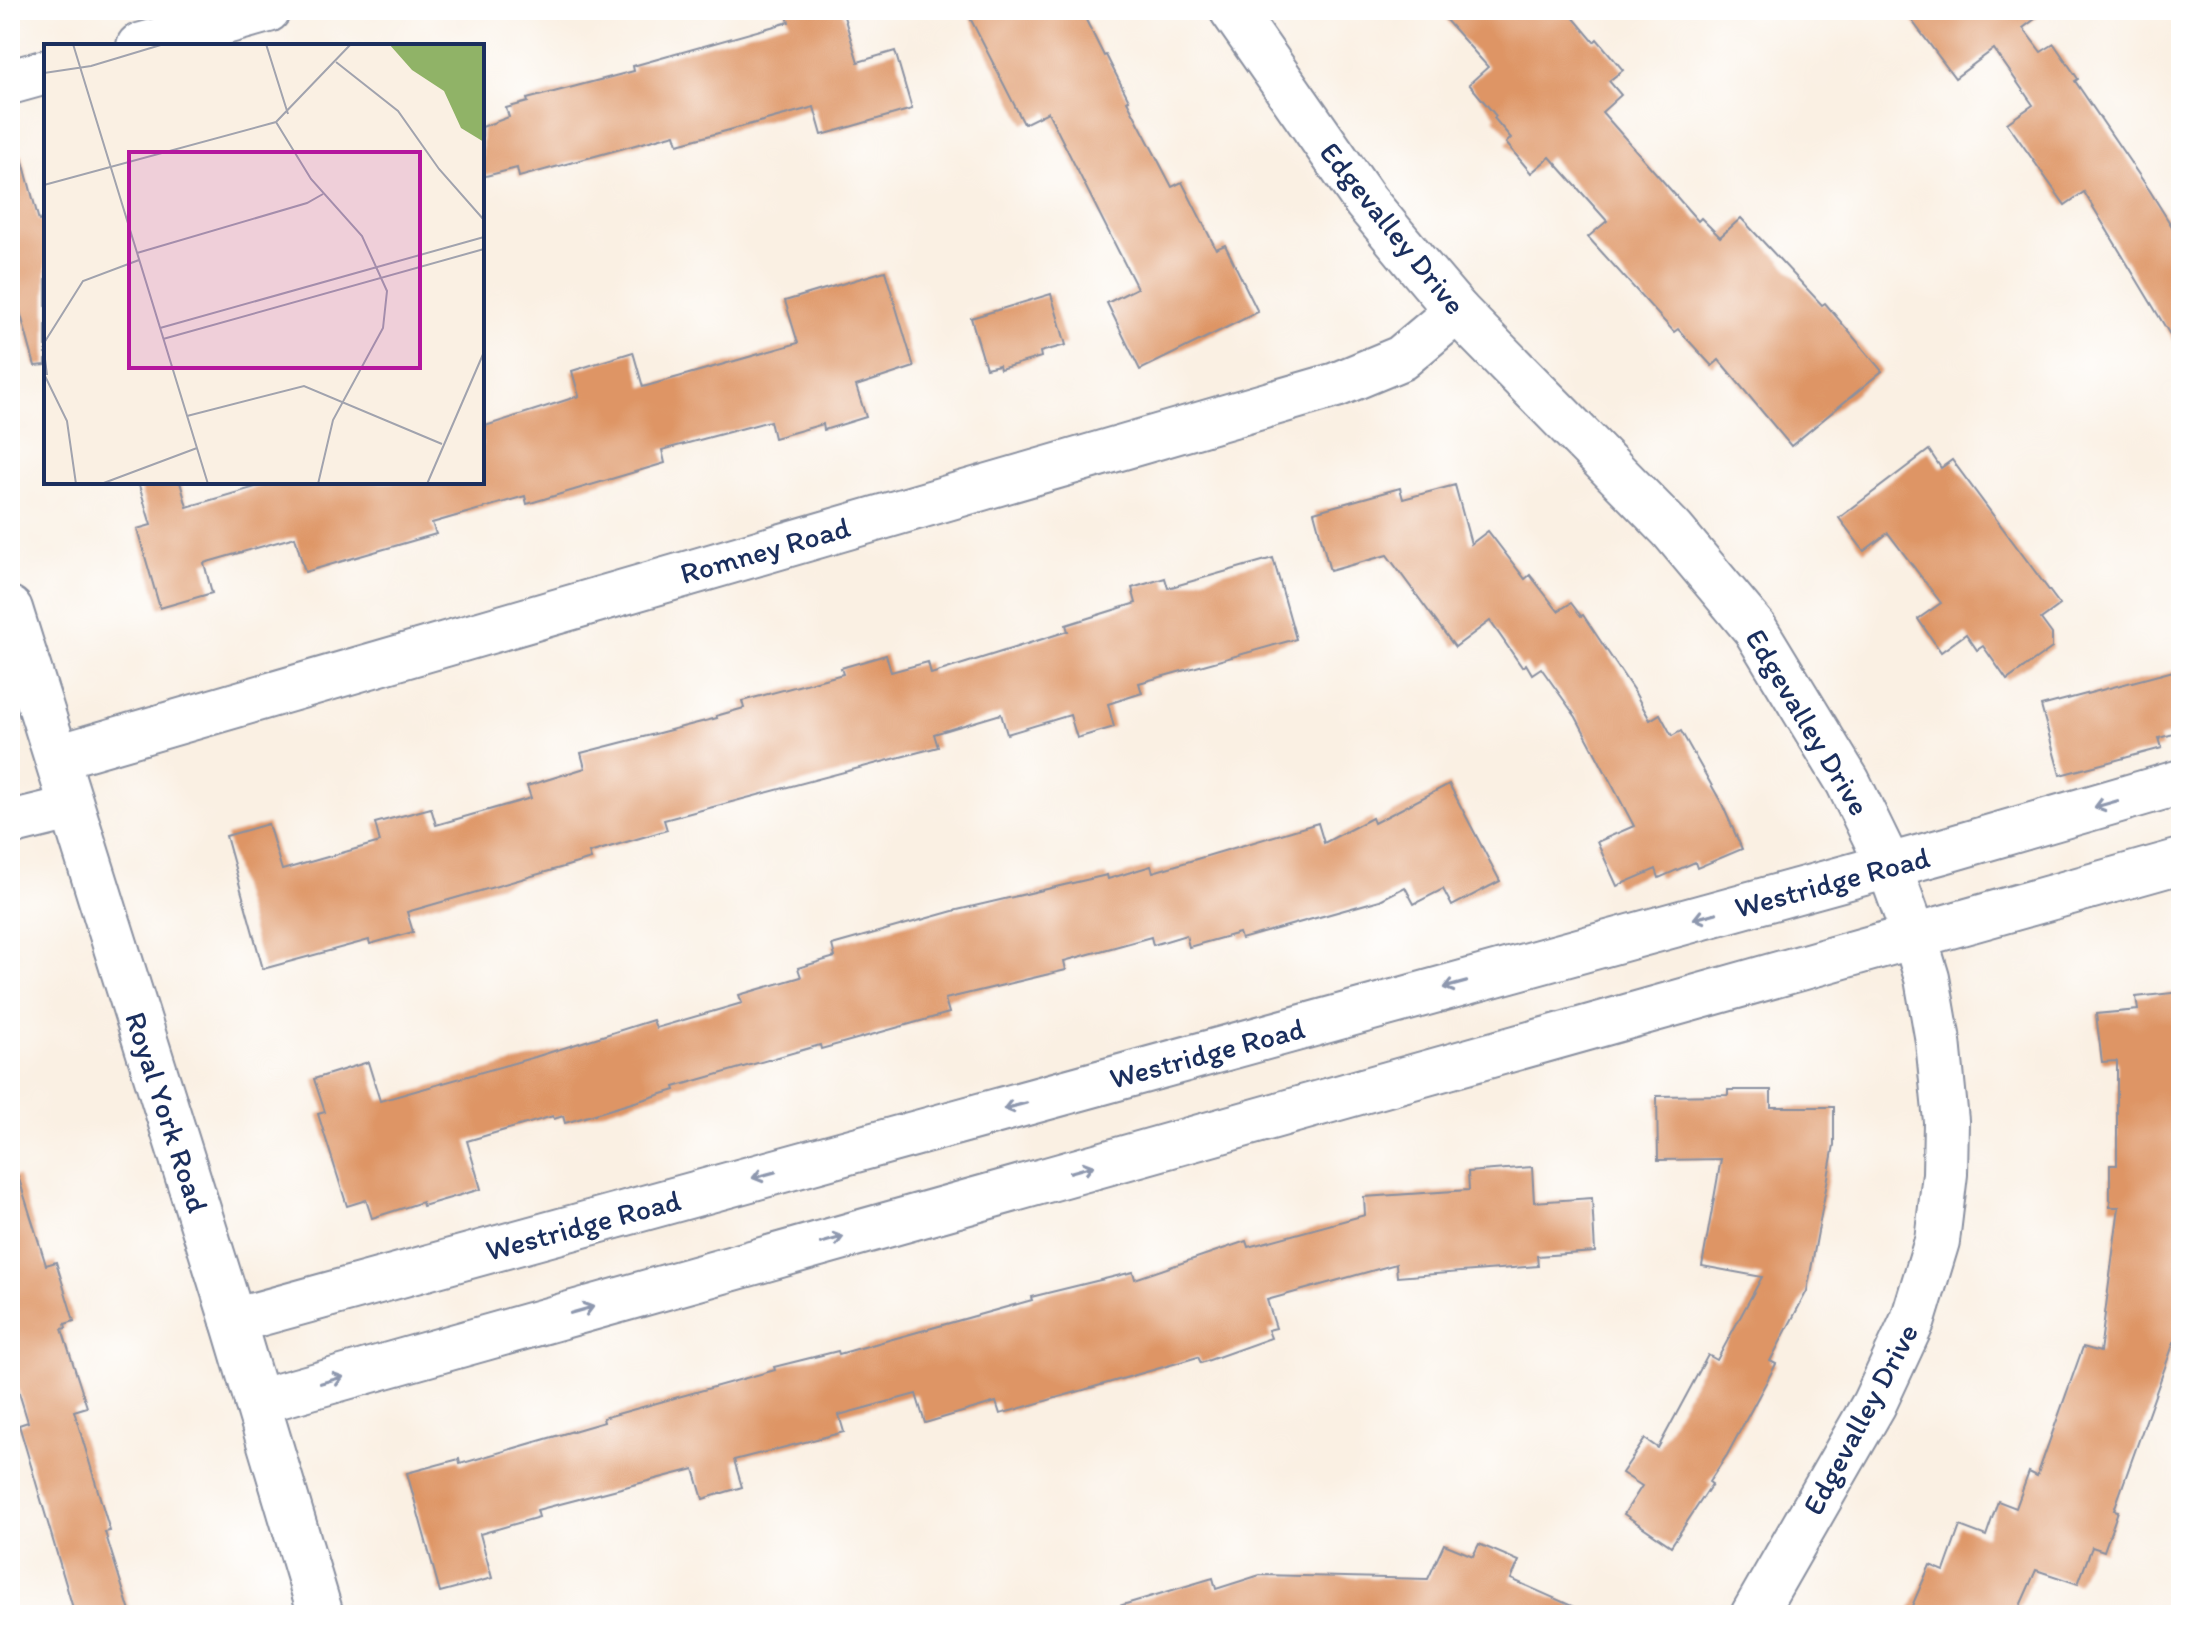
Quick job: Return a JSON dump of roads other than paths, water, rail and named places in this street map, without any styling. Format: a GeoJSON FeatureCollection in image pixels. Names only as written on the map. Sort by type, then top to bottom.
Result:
{"type":"FeatureCollection","features":[{"type":"Feature","properties":{"kind":"street"},"geometry":{"type":"LineString","coordinates":[[146,44],[268,10]]}},
{"type":"Feature","properties":{"kind":"street","name":"Edgevalley Drive"},"geometry":{"type":"LineString","coordinates":[[1232,10],[1366,202],[1457,311],[1672,530],[1755,629],[1848,782],[1889,866],[1914,935],[1927,978],[1938,1041],[1946,1121],[1945,1174],[1937,1241],[1913,1320],[1874,1404],[1753,1615]]}},
{"type":"Feature","properties":{"kind":"street"},"geometry":{"type":"LineString","coordinates":[[10,82],[44,73]]}},
{"type":"Feature","properties":{"kind":"street","name":"Romney Road"},"geometry":{"type":"LineString","coordinates":[[57,757],[1336,385],[1401,358],[1457,311]]}},
{"type":"Feature","properties":{"kind":"street","name":"Royal York Road"},"geometry":{"type":"LineString","coordinates":[[10,609],[233,1321],[321,1615]]}},
{"type":"Feature","properties":{"kind":"street","name":"Westridge Road"},"geometry":{"type":"LineString","coordinates":[[233,1321],[1889,866],[2181,782]]}},
{"type":"Feature","properties":{"kind":"street"},"geometry":{"type":"LineString","coordinates":[[10,823],[71,808]]}},
{"type":"Feature","properties":{"kind":"street"},"geometry":{"type":"LineString","coordinates":[[257,1402],[2181,861]]}}]}
